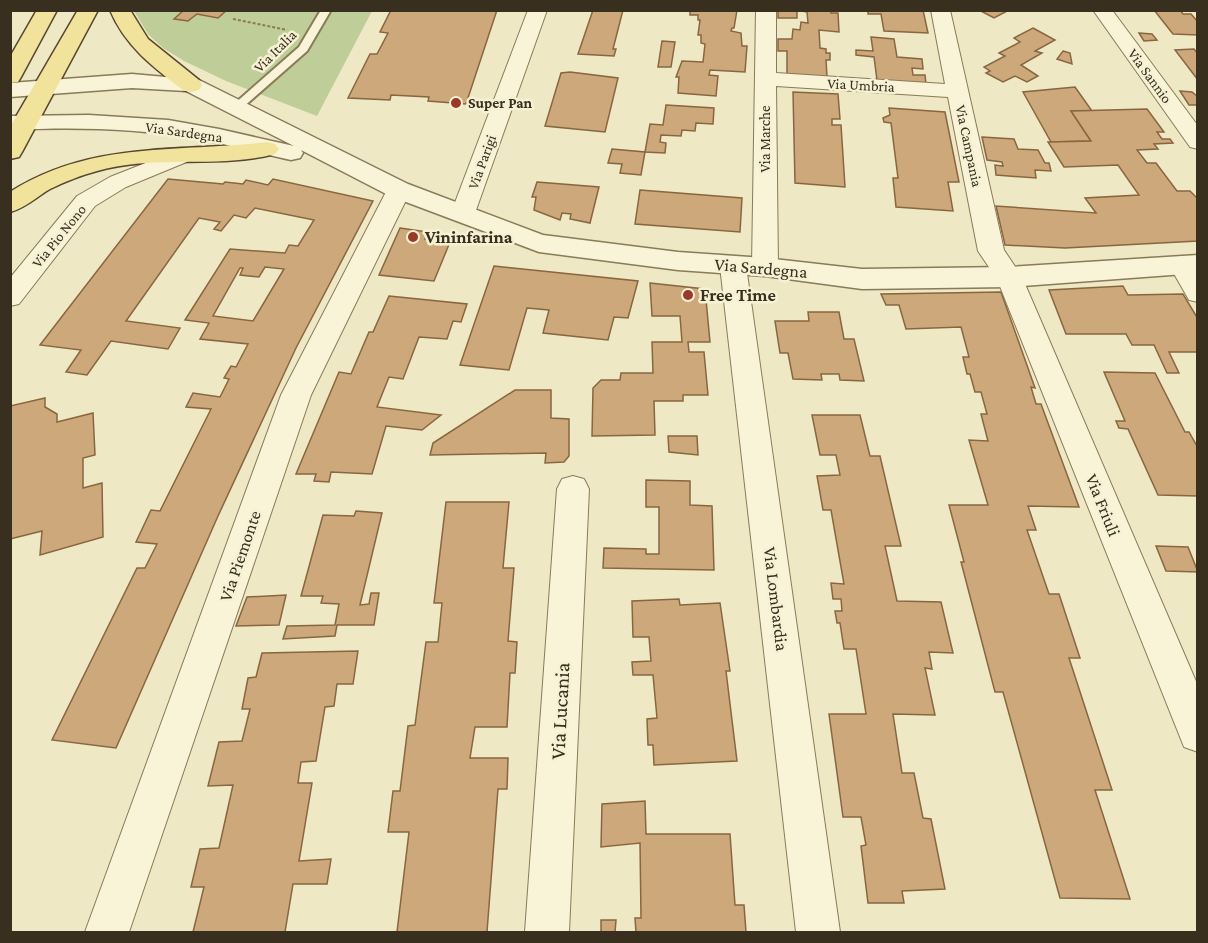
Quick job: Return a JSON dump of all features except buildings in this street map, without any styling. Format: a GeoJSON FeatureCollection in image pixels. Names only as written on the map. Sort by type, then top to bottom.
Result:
{"type":"FeatureCollection","features":[{"type":"Feature","properties":{"kind":"main road"},"geometry":{"type":"LineString","coordinates":[[10,77],[48,10]]}},
{"type":"Feature","properties":{"kind":"main road"},"geometry":{"type":"LineString","coordinates":[[10,152],[17,123],[43,88],[88,10]]}},
{"type":"Feature","properties":{"kind":"main road"},"geometry":{"type":"LineString","coordinates":[[120,10],[125,24],[136,39],[155,58],[191,85]]}},
{"type":"Feature","properties":{"kind":"main road"},"geometry":{"type":"LineString","coordinates":[[10,204],[42,183],[93,164],[136,157],[219,155],[267,148]]}},
{"type":"Feature","properties":{"kind":"street","name":"Via Parigi"},"geometry":{"type":"LineString","coordinates":[[463,213],[538,10]]}},
{"type":"Feature","properties":{"kind":"street","name":"Via Marche"},"geometry":{"type":"LineString","coordinates":[[749,266],[765,79],[766,10]]}},
{"type":"Feature","properties":{"kind":"street","name":"Via Campania"},"geometry":{"type":"LineString","coordinates":[[940,10],[991,251],[1009,277]]}},
{"type":"Feature","properties":{"kind":"street","name":"Via Sannio"},"geometry":{"type":"LineString","coordinates":[[1102,10],[1197,142]]}},
{"type":"Feature","properties":{"kind":"street","name":"Via Umbria"},"geometry":{"type":"LineString","coordinates":[[765,79],[957,91]]}},
{"type":"Feature","properties":{"kind":"street","name":"Via Sardegna"},"geometry":{"type":"LineString","coordinates":[[10,90],[132,81],[191,85],[399,190],[539,243],[678,261],[749,266],[862,279],[1009,277],[1190,264]]}},
{"type":"Feature","properties":{"kind":"street","name":"Via Sardegna"},"geometry":{"type":"LineString","coordinates":[[17,123],[68,121],[157,127],[218,136],[267,148],[341,161]]}},
{"type":"Feature","properties":{"kind":"street","name":"Via Pio Nono"},"geometry":{"type":"LineString","coordinates":[[10,297],[86,201],[118,182],[181,156]]}},
{"type":"Feature","properties":{"kind":"street","name":"Via Piemonte"},"geometry":{"type":"LineString","coordinates":[[107,933],[296,395],[399,190]]}},
{"type":"Feature","properties":{"kind":"street"},"geometry":{"type":"LineString","coordinates":[[1190,264],[1197,292]]}},
{"type":"Feature","properties":{"kind":"street","name":"Via Lombardia"},"geometry":{"type":"LineString","coordinates":[[749,266],[818,933]]}},
{"type":"Feature","properties":{"kind":"street","name":"Via Friuli"},"geometry":{"type":"LineString","coordinates":[[1009,277],[1197,733]]}},
{"type":"Feature","properties":{"kind":"street","name":"Via Lucania"},"geometry":{"type":"LineString","coordinates":[[547,933],[573,489]]}},
{"type":"Feature","properties":{"kind":"lane","name":"Via Italia"},"geometry":{"type":"LineString","coordinates":[[237,107],[303,49],[326,10]]}},
{"type":"Feature","properties":{"kind":"path"},"geometry":{"type":"LineString","coordinates":[[233,19],[311,35]]}},
{"type":"Feature","properties":{"kind":"green space"},"geometry":{"type":"Polygon","coordinates":[[[134,11],[372,11],[317,116],[226,81],[184,61],[163,48],[148,34],[134,11]]]}},
{"type":"Feature","properties":{"kind":"place","name":"Super Pan"},"geometry":{"type":"Point","coordinates":[456,103]}},
{"type":"Feature","properties":{"kind":"place","name":"Vininfarina"},"geometry":{"type":"Point","coordinates":[413,237]}},
{"type":"Feature","properties":{"kind":"place","name":"Free Time"},"geometry":{"type":"Point","coordinates":[688,295]}}]}
